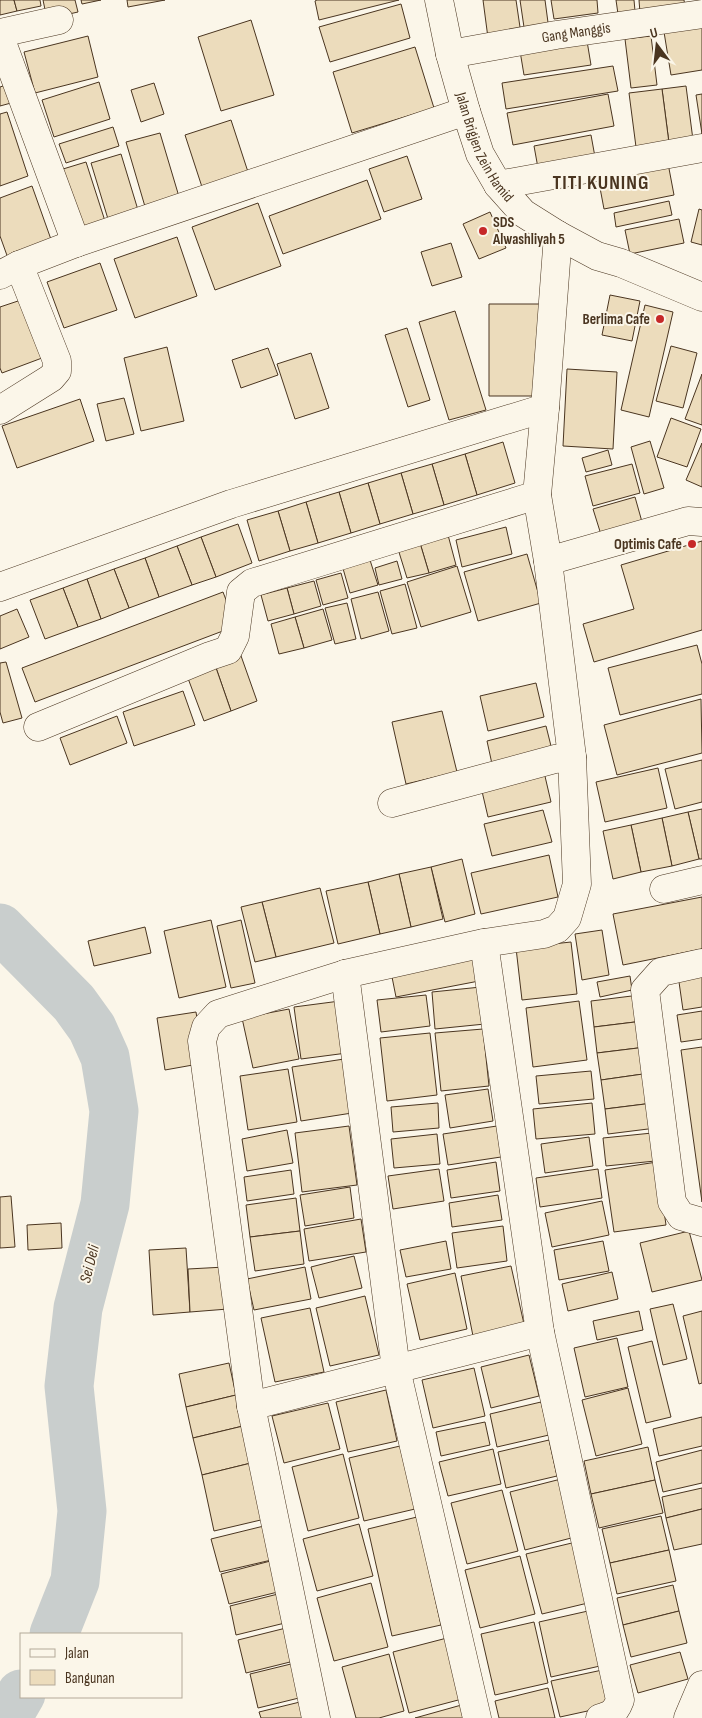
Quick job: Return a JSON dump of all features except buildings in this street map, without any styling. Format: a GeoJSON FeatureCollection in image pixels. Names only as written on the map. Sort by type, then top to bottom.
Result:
{"type":"FeatureCollection","features":[{"type":"Feature","properties":{"kind":"street","name":"Jalan Brigjen Zein Hamid"},"geometry":{"type":"LineString","coordinates":[[439,0],[450,54],[466,111],[480,154],[498,185],[523,212],[558,235],[597,256],[621,263],[702,297]]}},
{"type":"Feature","properties":{"kind":"street","name":"Gang Manggis"},"geometry":{"type":"LineString","coordinates":[[450,54],[556,35],[702,14]]}},
{"type":"Feature","properties":{"kind":"street"},"geometry":{"type":"LineString","coordinates":[[0,33],[59,20]]}},
{"type":"Feature","properties":{"kind":"street"},"geometry":{"type":"LineString","coordinates":[[0,37],[76,244]]}},
{"type":"Feature","properties":{"kind":"street"},"geometry":{"type":"LineString","coordinates":[[0,410],[51,378],[56,371],[57,361],[9,270],[76,244],[466,111]]}},
{"type":"Feature","properties":{"kind":"street"},"geometry":{"type":"LineString","coordinates":[[498,185],[702,148]]}},
{"type":"Feature","properties":{"kind":"street"},"geometry":{"type":"LineString","coordinates":[[316,1718],[251,1406],[202,1041],[206,1027],[218,1014],[345,974],[484,943],[544,934],[558,929],[567,918],[577,884],[572,757],[548,561],[537,495],[558,235]]}},
{"type":"Feature","properties":{"kind":"street"},"geometry":{"type":"LineString","coordinates":[[0,587],[231,504],[545,408]]}},
{"type":"Feature","properties":{"kind":"street"},"geometry":{"type":"LineString","coordinates":[[38,727],[228,650],[235,636],[241,592],[252,583],[537,495]]}},
{"type":"Feature","properties":{"kind":"street"},"geometry":{"type":"LineString","coordinates":[[548,561],[688,521],[702,522]]}},
{"type":"Feature","properties":{"kind":"street"},"geometry":{"type":"LineString","coordinates":[[392,803],[555,759],[572,757]]}},
{"type":"Feature","properties":{"kind":"street"},"geometry":{"type":"LineString","coordinates":[[664,889],[702,880]]}},
{"type":"Feature","properties":{"kind":"street"},"geometry":{"type":"LineString","coordinates":[[484,943],[540,1332],[620,1700],[616,1711],[600,1718]]}},
{"type":"Feature","properties":{"kind":"street"},"geometry":{"type":"LineString","coordinates":[[702,963],[661,972],[645,990],[672,1202],[681,1216],[702,1222]]}},
{"type":"Feature","properties":{"kind":"street"},"geometry":{"type":"LineString","coordinates":[[345,974],[396,1369],[477,1718]]}},
{"type":"Feature","properties":{"kind":"street"},"geometry":{"type":"LineString","coordinates":[[251,1406],[540,1332]]}},
{"type":"Feature","properties":{"kind":"street"},"geometry":{"type":"LineString","coordinates":[[688,1718],[702,1685]]}},
{"type":"Feature","properties":{"kind":"waterway","name":"Sei Deli"},"geometry":{"type":"LineString","coordinates":[[0,928],[74,1003],[92,1028],[105,1057],[114,1111],[105,1204],[78,1308],[69,1386],[82,1511],[75,1581],[54,1633]]}},
{"type":"Feature","properties":{"kind":"waterway","name":"Sei Deli"},"geometry":{"type":"LineString","coordinates":[[7,1718],[20,1696]]}},
{"type":"Feature","properties":{"kind":"place","name":"SDS Alwashliyah 5"},"geometry":{"type":"Point","coordinates":[483,231]}},
{"type":"Feature","properties":{"kind":"place","name":"Berlima Cafe"},"geometry":{"type":"Point","coordinates":[660,319]}},
{"type":"Feature","properties":{"kind":"place","name":"Optimis Cafe"},"geometry":{"type":"Point","coordinates":[692,544]}},
{"type":"Feature","properties":{"kind":"district","name":"TITI KUNING"},"geometry":{"type":"Point","coordinates":[601,183]}}]}
